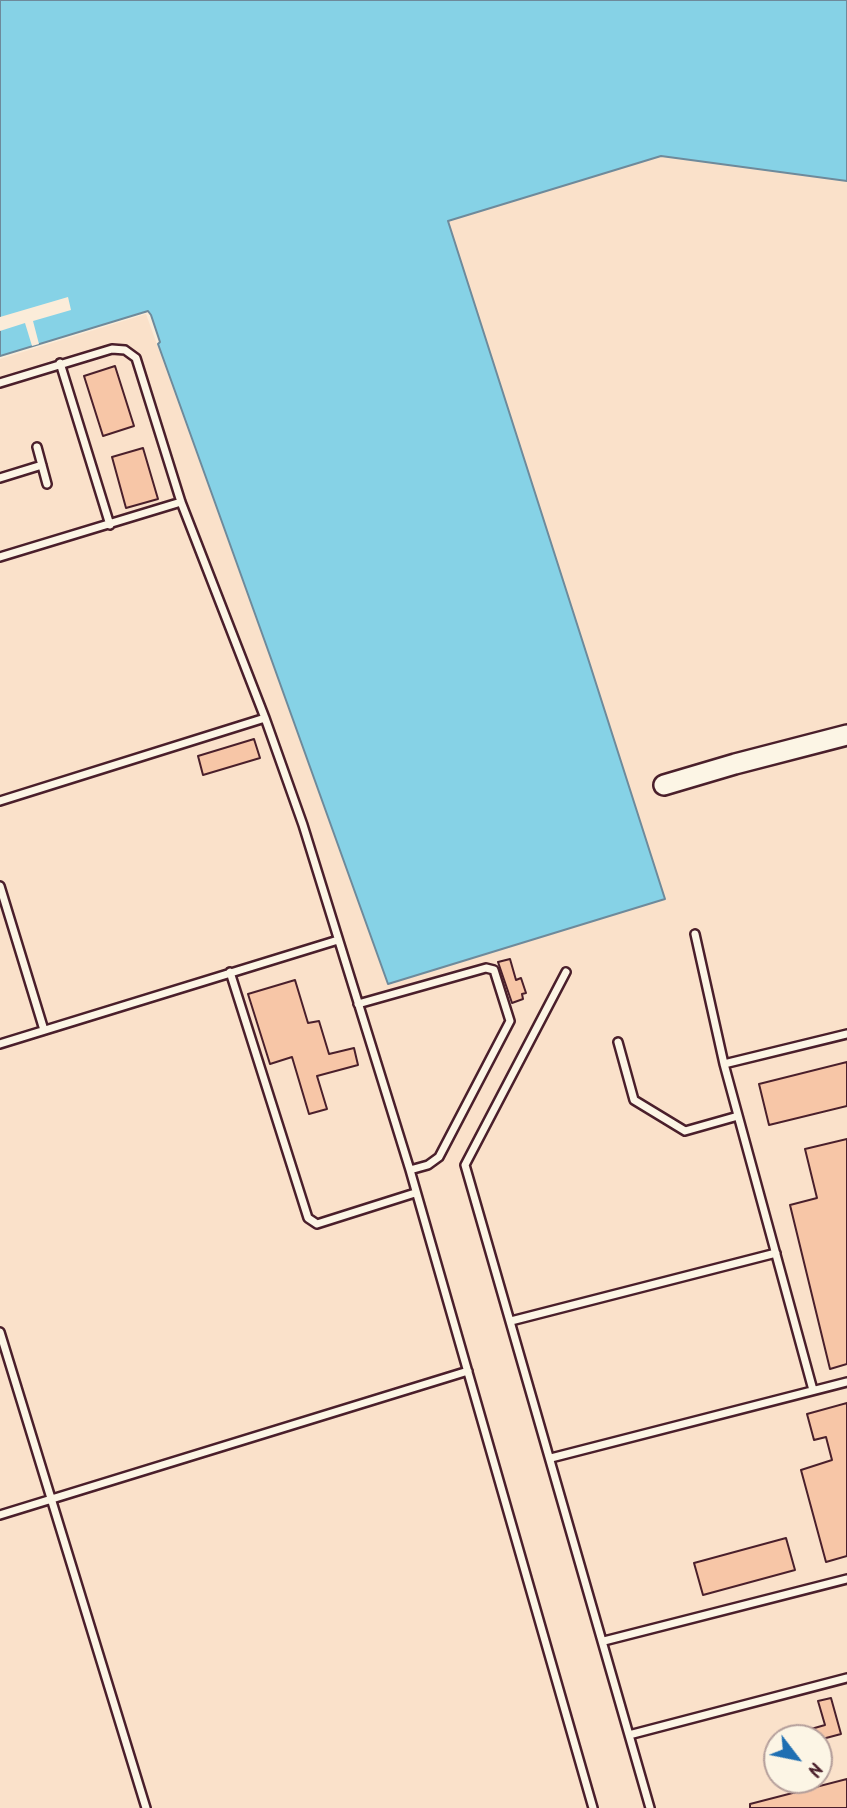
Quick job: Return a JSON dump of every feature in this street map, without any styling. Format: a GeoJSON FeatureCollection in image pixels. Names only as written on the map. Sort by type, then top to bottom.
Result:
{"type":"FeatureCollection","features":[{"type":"Feature","properties":{"kind":"street"},"geometry":{"type":"LineString","coordinates":[[664,785],[847,735]]}},
{"type":"Feature","properties":{"kind":"lane"},"geometry":{"type":"LineString","coordinates":[[0,383],[112,349],[125,350],[136,358],[181,502],[265,718],[303,825],[410,1170],[593,1808]]}},
{"type":"Feature","properties":{"kind":"lane"},"geometry":{"type":"LineString","coordinates":[[60,363],[110,525]]}},
{"type":"Feature","properties":{"kind":"lane"},"geometry":{"type":"LineString","coordinates":[[37,447],[47,484]]}},
{"type":"Feature","properties":{"kind":"lane"},"geometry":{"type":"LineString","coordinates":[[0,478],[42,465]]}},
{"type":"Feature","properties":{"kind":"lane"},"geometry":{"type":"LineString","coordinates":[[0,557],[181,502]]}},
{"type":"Feature","properties":{"kind":"lane"},"geometry":{"type":"LineString","coordinates":[[0,801],[265,718]]}},
{"type":"Feature","properties":{"kind":"lane"},"geometry":{"type":"LineString","coordinates":[[0,886],[44,1030]]}},
{"type":"Feature","properties":{"kind":"lane"},"geometry":{"type":"LineString","coordinates":[[695,934],[724,1064],[813,1390]]}},
{"type":"Feature","properties":{"kind":"lane"},"geometry":{"type":"LineString","coordinates":[[0,1044],[338,940]]}},
{"type":"Feature","properties":{"kind":"lane"},"geometry":{"type":"LineString","coordinates":[[358,1004],[492,968],[510,1021],[439,1157],[428,1165],[410,1170]]}},
{"type":"Feature","properties":{"kind":"lane"},"geometry":{"type":"LineString","coordinates":[[230,972],[308,1218],[317,1224],[415,1193]]}},
{"type":"Feature","properties":{"kind":"lane"},"geometry":{"type":"LineString","coordinates":[[566,972],[465,1165],[650,1808]]}},
{"type":"Feature","properties":{"kind":"lane"},"geometry":{"type":"LineString","coordinates":[[724,1064],[847,1034]]}},
{"type":"Feature","properties":{"kind":"lane"},"geometry":{"type":"LineString","coordinates":[[618,1042],[634,1100],[685,1131],[738,1116]]}},
{"type":"Feature","properties":{"kind":"lane"},"geometry":{"type":"LineString","coordinates":[[511,1321],[776,1253]]}},
{"type":"Feature","properties":{"kind":"lane"},"geometry":{"type":"LineString","coordinates":[[0,1332],[146,1808]]}},
{"type":"Feature","properties":{"kind":"lane"},"geometry":{"type":"LineString","coordinates":[[0,1515],[468,1371]]}},
{"type":"Feature","properties":{"kind":"lane"},"geometry":{"type":"LineString","coordinates":[[551,1458],[847,1382]]}},
{"type":"Feature","properties":{"kind":"lane"},"geometry":{"type":"LineString","coordinates":[[604,1641],[847,1579]]}},
{"type":"Feature","properties":{"kind":"lane"},"geometry":{"type":"LineString","coordinates":[[629,1735],[847,1678]]}},
{"type":"Feature","properties":{"kind":"shaded area"},"geometry":{"type":"Polygon","coordinates":[[[661,156],[847,181],[847,1808],[0,1808],[0,359],[146,314],[388,984],[665,899],[448,220],[661,156]]]}},
{"type":"Feature","properties":{"kind":"water"},"geometry":{"type":"Polygon","coordinates":[[[0,0],[847,0],[847,181],[661,156],[448,221],[665,899],[388,984],[158,344],[160,342],[151,315],[148,311],[0,356],[0,0]]]}},
{"type":"Feature","properties":{"kind":"pier"},"geometry":{"type":"Polygon","coordinates":[[[68,297],[71,310],[33,321],[39,344],[32,346],[25,323],[0,331],[0,317],[68,297]]]}},
{"type":"Feature","properties":{"kind":"building"},"geometry":{"type":"Polygon","coordinates":[[[115,366],[134,426],[103,436],[84,376],[115,366]]]}},
{"type":"Feature","properties":{"kind":"building"},"geometry":{"type":"Polygon","coordinates":[[[143,448],[158,499],[126,508],[112,457],[143,448]]]}},
{"type":"Feature","properties":{"kind":"building"},"geometry":{"type":"Polygon","coordinates":[[[254,739],[260,758],[203,775],[198,756],[254,739]]]}},
{"type":"Feature","properties":{"kind":"building"},"geometry":{"type":"Polygon","coordinates":[[[510,959],[516,980],[521,978],[526,993],[522,994],[523,999],[512,1003],[498,962],[510,959]]]}},
{"type":"Feature","properties":{"kind":"building"},"geometry":{"type":"Polygon","coordinates":[[[295,980],[308,1023],[319,1021],[329,1054],[354,1048],[358,1065],[317,1076],[327,1109],[309,1114],[292,1057],[270,1064],[248,994],[295,980]]]}},
{"type":"Feature","properties":{"kind":"building"},"geometry":{"type":"Polygon","coordinates":[[[847,1062],[847,1106],[769,1125],[759,1084],[847,1062]]]}},
{"type":"Feature","properties":{"kind":"building"},"geometry":{"type":"Polygon","coordinates":[[[847,1139],[847,1364],[830,1369],[790,1205],[817,1198],[805,1149],[847,1139]]]}},
{"type":"Feature","properties":{"kind":"building"},"geometry":{"type":"Polygon","coordinates":[[[847,1403],[847,1556],[826,1562],[801,1470],[832,1460],[826,1437],[814,1440],[807,1414],[847,1403]]]}},
{"type":"Feature","properties":{"kind":"building"},"geometry":{"type":"Polygon","coordinates":[[[786,1538],[795,1570],[703,1595],[694,1563],[786,1538]]]}},
{"type":"Feature","properties":{"kind":"building"},"geometry":{"type":"Polygon","coordinates":[[[831,1698],[841,1734],[833,1736],[833,1724],[825,1724],[818,1701],[831,1698]]]}},
{"type":"Feature","properties":{"kind":"building"},"geometry":{"type":"Polygon","coordinates":[[[847,1779],[847,1808],[750,1808],[750,1804],[789,1794],[833,1794],[833,1783],[847,1779]]]}}]}
